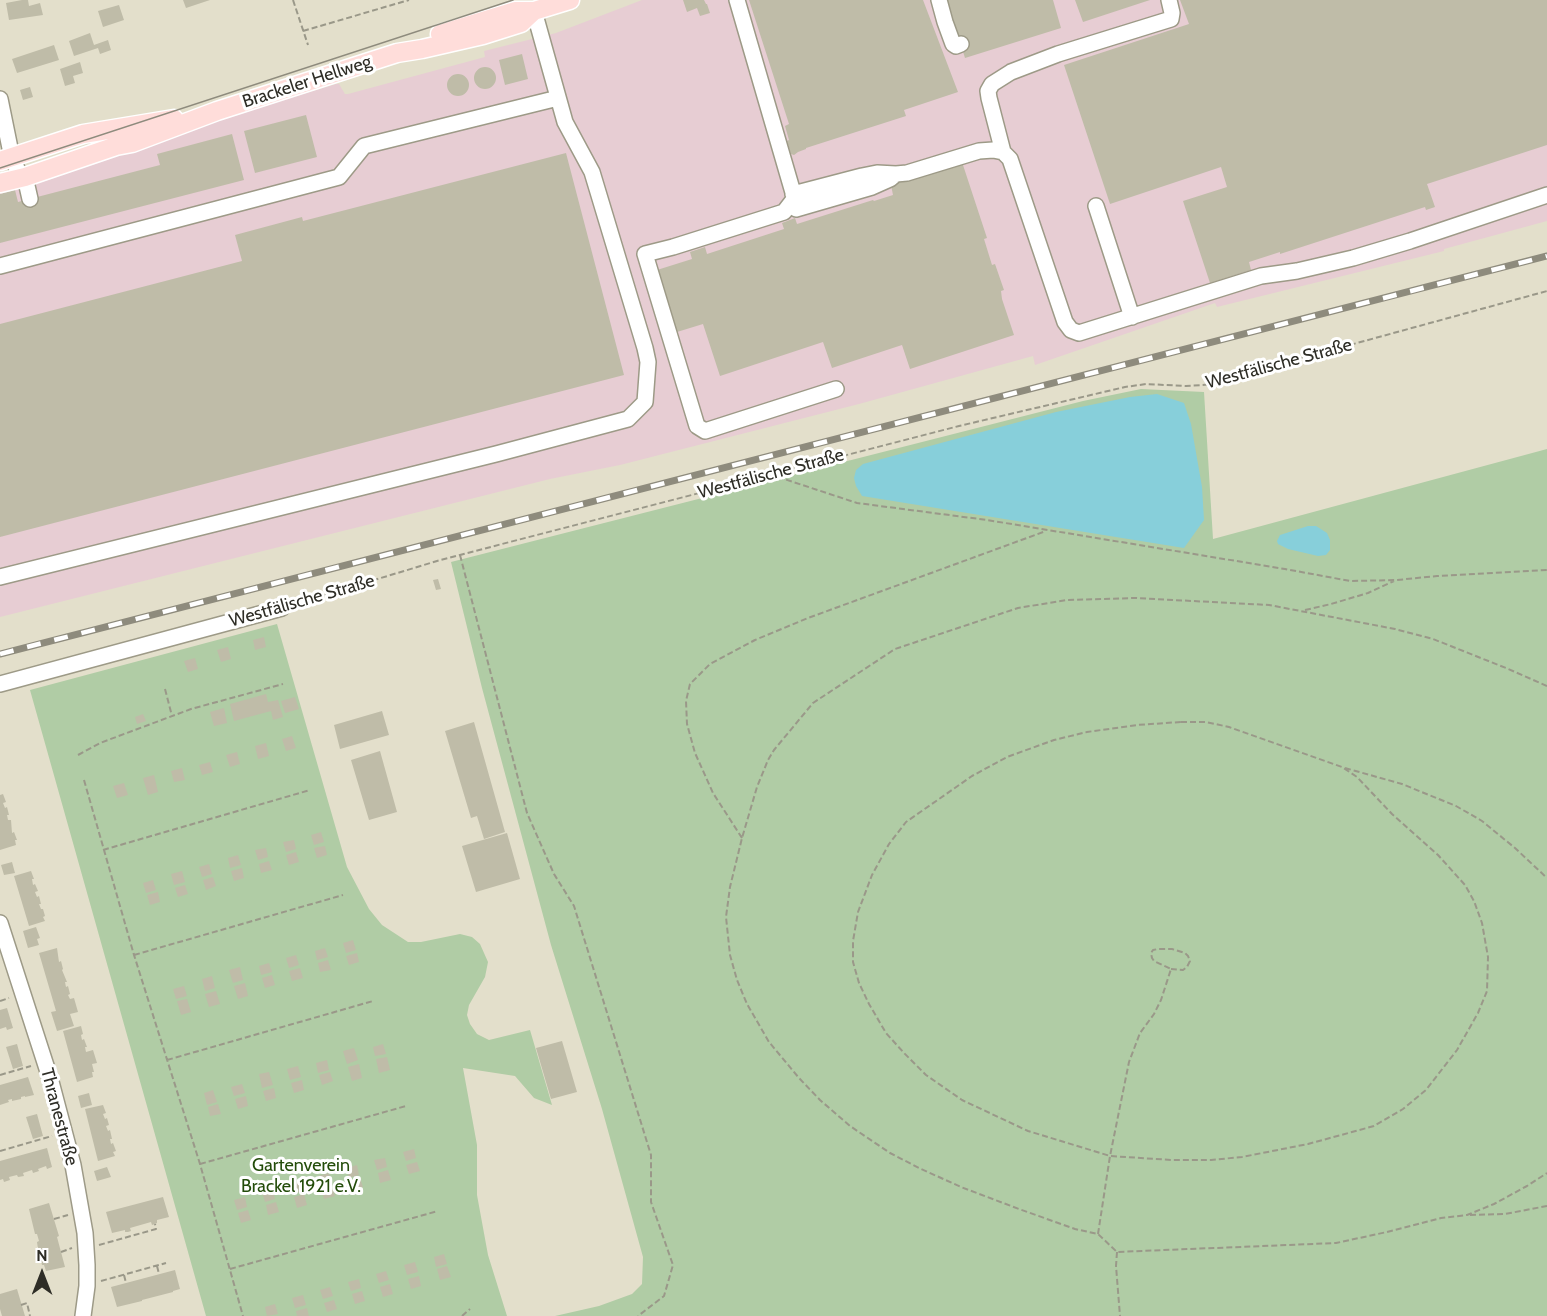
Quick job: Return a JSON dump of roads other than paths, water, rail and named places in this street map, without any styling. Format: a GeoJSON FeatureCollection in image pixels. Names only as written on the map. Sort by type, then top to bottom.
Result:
{"type":"FeatureCollection","features":[{"type":"Feature","properties":{"kind":"main road","name":"Brackeler Hellweg"},"geometry":{"type":"LineString","coordinates":[[0,183],[132,143],[217,111],[397,53],[419,41],[476,22],[515,11],[534,11],[570,0]]}},
{"type":"Feature","properties":{"kind":"main road","name":"Brackeler Hellweg"},"geometry":{"type":"LineString","coordinates":[[6,160],[83,134],[217,111]]}},
{"type":"Feature","properties":{"kind":"main road","name":"Brackeler Hellweg"},"geometry":{"type":"LineString","coordinates":[[116,146],[153,122]]}},
{"type":"Feature","properties":{"kind":"street"},"geometry":{"type":"LineString","coordinates":[[737,0],[794,201]]}},
{"type":"Feature","properties":{"kind":"street"},"geometry":{"type":"LineString","coordinates":[[1169,0],[1171,19],[1058,54],[1011,72],[992,84],[988,91],[1004,152],[1010,159],[1065,322],[1071,330],[1079,333],[1261,276],[1297,271],[1353,258],[1547,195]]}},
{"type":"Feature","properties":{"kind":"street"},"geometry":{"type":"LineString","coordinates":[[944,7],[945,22],[953,44],[956,46],[961,44]]}},
{"type":"Feature","properties":{"kind":"street"},"geometry":{"type":"LineString","coordinates":[[0,577],[628,419],[645,402],[648,362],[645,348],[592,172],[566,122],[534,11]]}},
{"type":"Feature","properties":{"kind":"street"},"geometry":{"type":"LineString","coordinates":[[0,267],[339,177],[364,146],[558,98]]}},
{"type":"Feature","properties":{"kind":"street"},"geometry":{"type":"LineString","coordinates":[[0,99],[7,135],[6,160],[25,177],[30,199]]}},
{"type":"Feature","properties":{"kind":"street"},"geometry":{"type":"LineString","coordinates":[[836,389],[705,430],[697,426],[645,254],[784,212],[794,201],[872,187],[896,174],[907,173],[979,151],[1004,152]]}},
{"type":"Feature","properties":{"kind":"street"},"geometry":{"type":"LineString","coordinates":[[1096,206],[1132,317]]}},
{"type":"Feature","properties":{"kind":"street","name":"Westfälische Straße"},"geometry":{"type":"LineString","coordinates":[[0,684],[282,608]]}},
{"type":"Feature","properties":{"kind":"street","name":"Thranestraße"},"geometry":{"type":"LineString","coordinates":[[0,923],[45,1062],[73,1165],[86,1246],[87,1285],[83,1316]]}},
{"type":"Feature","properties":{"kind":"water"},"geometry":{"type":"Polygon","coordinates":[[[1157,394],[1184,403],[1191,424],[1202,487],[1204,520],[1184,548],[862,496],[856,486],[854,478],[856,470],[863,464],[1056,412],[1157,394]]]}},
{"type":"Feature","properties":{"kind":"water"},"geometry":{"type":"Polygon","coordinates":[[[1308,526],[1316,526],[1327,533],[1330,550],[1326,555],[1318,556],[1288,549],[1278,544],[1280,535],[1308,526]]]}},
{"type":"Feature","properties":{"kind":"tram line"},"geometry":{"type":"LineString","coordinates":[[0,168],[513,0]]}},
{"type":"Feature","properties":{"kind":"railway"},"geometry":{"type":"LineString","coordinates":[[0,654],[1547,256]]}},
{"type":"Feature","properties":{"kind":"park label","name":"Gartenverein Brackel 1921 e.V."},"geometry":{"type":"Point","coordinates":[301,1176]}}]}
